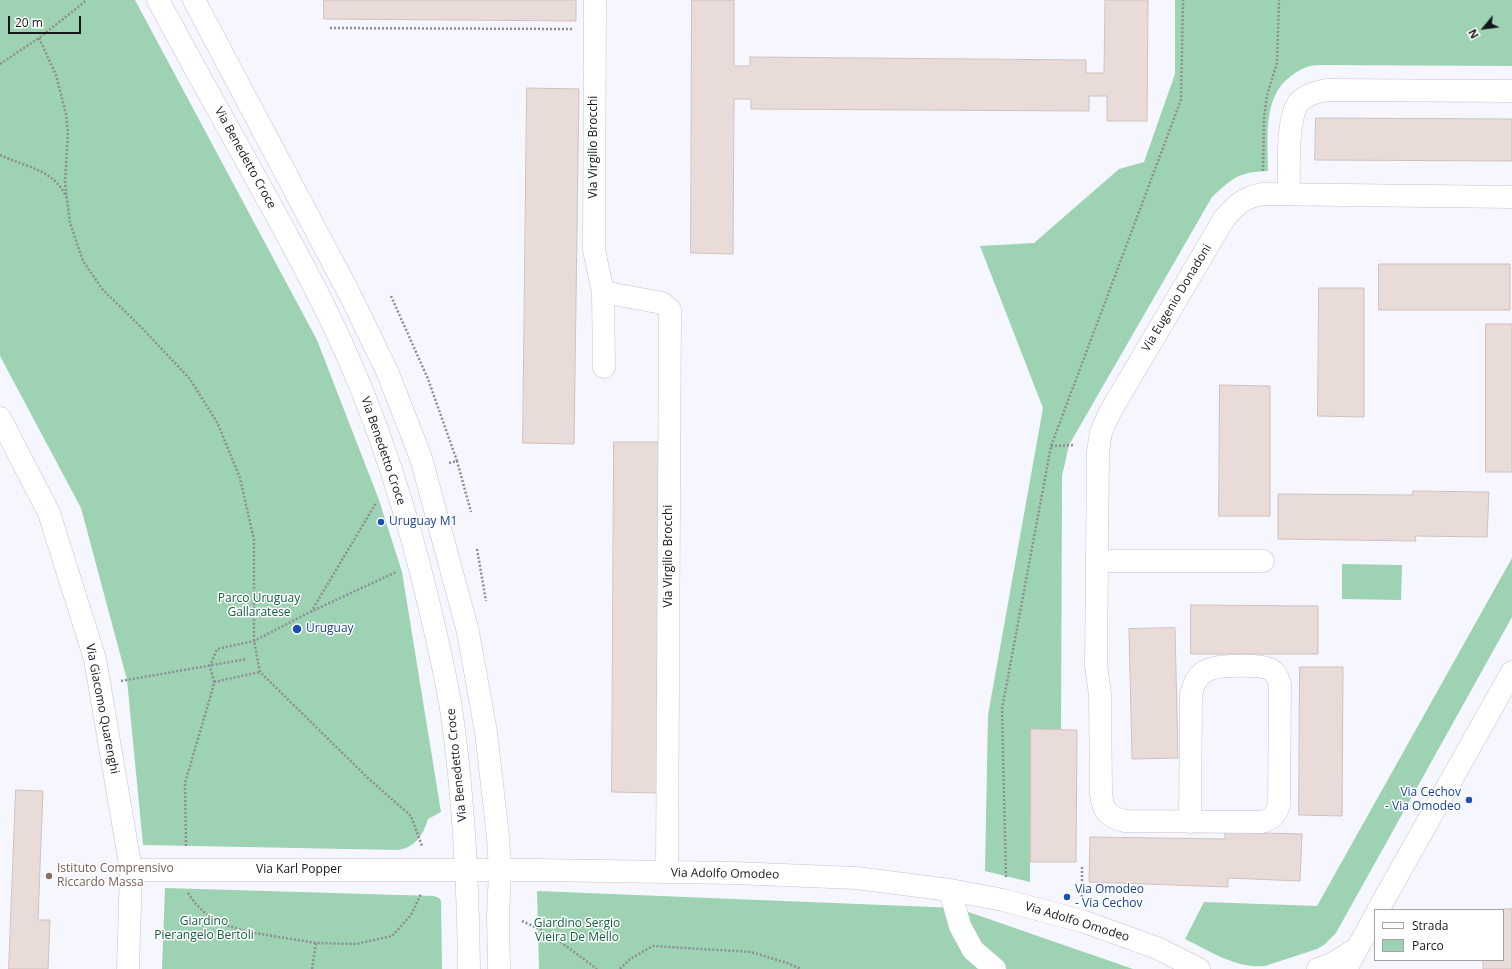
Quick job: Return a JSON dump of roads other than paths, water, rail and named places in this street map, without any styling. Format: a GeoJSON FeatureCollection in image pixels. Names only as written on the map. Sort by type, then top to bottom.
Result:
{"type":"FeatureCollection","features":[{"type":"Feature","properties":{"kind":"street","name":"Via Benedetto Croce"},"geometry":{"type":"LineString","coordinates":[[158,0],[285,230],[320,299],[350,362],[375,423],[394,479],[419,562],[438,643],[452,713],[460,775],[467,870],[469,969]]}},
{"type":"Feature","properties":{"kind":"street"},"geometry":{"type":"LineString","coordinates":[[194,0],[349,293],[387,371],[421,458],[468,632],[486,732],[498,837],[500,870],[498,917],[499,969]]}},
{"type":"Feature","properties":{"kind":"street","name":"Via Virgilio Brocchi"},"geometry":{"type":"LineString","coordinates":[[595,0],[594,250],[603,292],[604,367]]}},
{"type":"Feature","properties":{"kind":"street"},"geometry":{"type":"LineString","coordinates":[[1289,194],[1290,124],[1294,111],[1300,102],[1308,95],[1327,90],[1512,91]]}},
{"type":"Feature","properties":{"kind":"street","name":"Via Eugenio Donadoni"},"geometry":{"type":"LineString","coordinates":[[1190,822],[1191,695],[1194,684],[1200,675],[1207,670],[1250,666],[1270,669],[1276,675],[1280,684],[1278,805],[1276,813],[1271,818],[1261,822],[1190,822],[1124,821],[1116,819],[1107,813],[1102,805],[1101,794],[1100,694],[1096,666],[1098,452],[1101,432],[1105,422],[1224,219],[1241,202],[1252,196],[1262,194],[1512,197]]}},
{"type":"Feature","properties":{"kind":"street","name":"Via Virgilio Brocchi"},"geometry":{"type":"LineString","coordinates":[[603,292],[662,303],[670,310],[667,872]]}},
{"type":"Feature","properties":{"kind":"street","name":"Via Giacomo Quarenghi"},"geometry":{"type":"LineString","coordinates":[[0,418],[50,513],[95,659],[131,870],[128,969]]}},
{"type":"Feature","properties":{"kind":"street"},"geometry":{"type":"LineString","coordinates":[[1097,561],[1263,561]]}},
{"type":"Feature","properties":{"kind":"street"},"geometry":{"type":"LineString","coordinates":[[1379,909],[1509,686]]}},
{"type":"Feature","properties":{"kind":"street","name":"Via Karl Popper"},"geometry":{"type":"LineString","coordinates":[[131,870],[467,870]]}},
{"type":"Feature","properties":{"kind":"street","name":"Via Adolfo Omodeo"},"geometry":{"type":"LineString","coordinates":[[467,870],[734,873],[856,878],[950,890],[1003,900],[1082,921],[1157,948],[1199,969]]}},
{"type":"Feature","properties":{"kind":"street"},"geometry":{"type":"LineString","coordinates":[[950,890],[960,926],[973,950],[995,969]]}},
{"type":"Feature","properties":{"kind":"street"},"geometry":{"type":"LineString","coordinates":[[1346,969],[1374,918]]}},
{"type":"Feature","properties":{"kind":"street"},"geometry":{"type":"LineString","coordinates":[[1318,969],[1330,965],[1357,948]]}},
{"type":"Feature","properties":{"kind":"place","name":"Uruguay M1"},"geometry":{"type":"Point","coordinates":[381,522]}},
{"type":"Feature","properties":{"kind":"place","name":"Uruguay"},"geometry":{"type":"Point","coordinates":[297,629]}},
{"type":"Feature","properties":{"kind":"place","name":"Via Cechov - Via Omodeo"},"geometry":{"type":"Point","coordinates":[1469,800]}},
{"type":"Feature","properties":{"kind":"place","name":"Istituto Comprensivo Riccardo Massa"},"geometry":{"type":"Point","coordinates":[49,876]}},
{"type":"Feature","properties":{"kind":"place","name":"Via Omodeo - Via Cechov"},"geometry":{"type":"Point","coordinates":[1067,897]}},
{"type":"Feature","properties":{"kind":"park label","name":"Parco Uruguay Gallaratese"},"geometry":{"type":"Point","coordinates":[259,606]}},
{"type":"Feature","properties":{"kind":"park label","name":"Giardino Pierangelo Bertoli"},"geometry":{"type":"Point","coordinates":[204,929]}},
{"type":"Feature","properties":{"kind":"park label","name":"Giardino Sergio Vieira De Mello"},"geometry":{"type":"Point","coordinates":[577,931]}}]}
